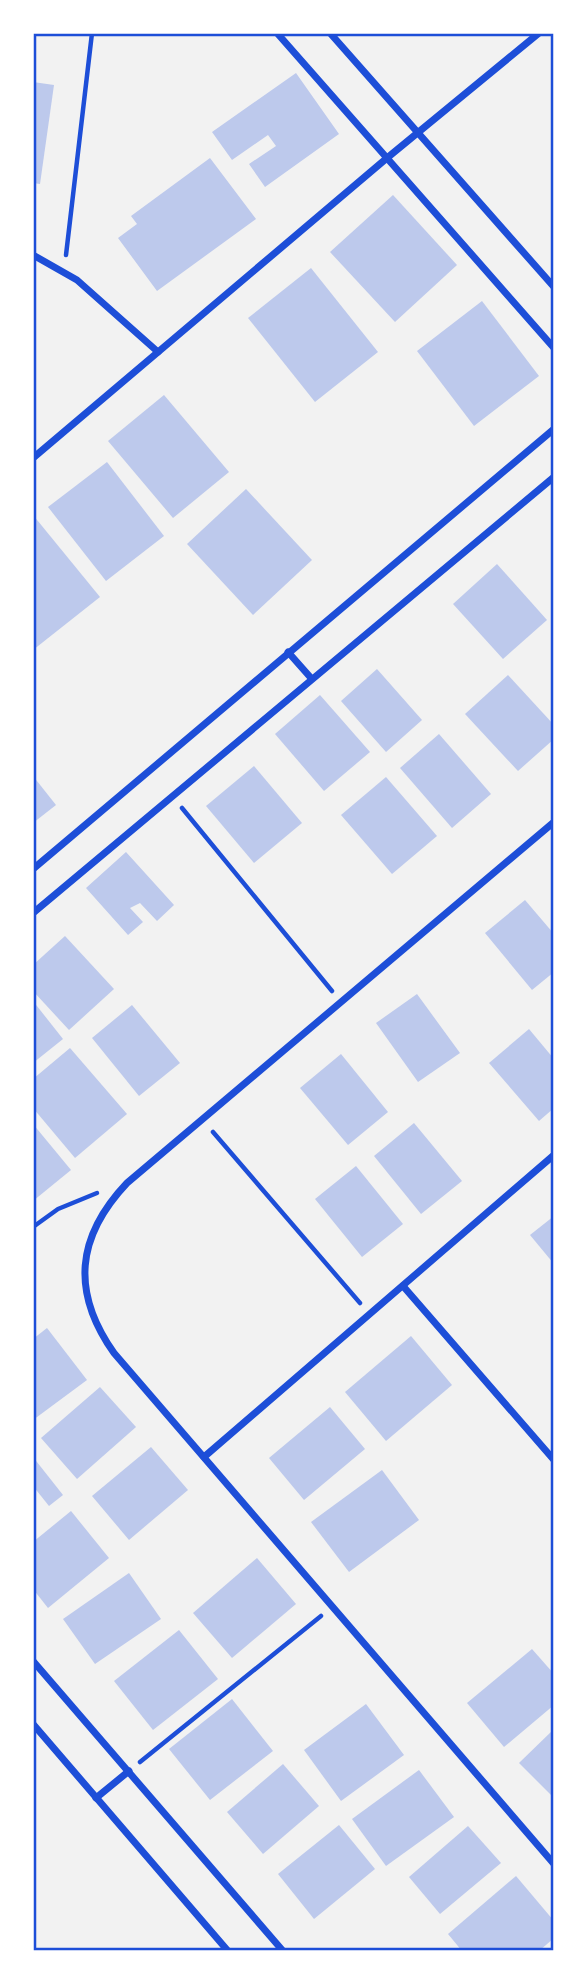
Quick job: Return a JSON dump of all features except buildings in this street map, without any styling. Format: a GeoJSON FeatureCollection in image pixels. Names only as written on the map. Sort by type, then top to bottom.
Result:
{"type":"FeatureCollection","features":[{"type":"Feature","properties":{"kind":"street"},"geometry":{"type":"LineString","coordinates":[[277,33],[554,348]]}},
{"type":"Feature","properties":{"kind":"street"},"geometry":{"type":"LineString","coordinates":[[330,33],[554,287]]}},
{"type":"Feature","properties":{"kind":"street"},"geometry":{"type":"LineString","coordinates":[[33,458],[417,132],[539,33]]}},
{"type":"Feature","properties":{"kind":"street"},"geometry":{"type":"LineString","coordinates":[[33,255],[64,272],[106,303],[158,352]]}},
{"type":"Feature","properties":{"kind":"street"},"geometry":{"type":"LineString","coordinates":[[33,869],[554,429]]}},
{"type":"Feature","properties":{"kind":"street"},"geometry":{"type":"LineString","coordinates":[[33,914],[311,678],[554,477]]}},
{"type":"Feature","properties":{"kind":"street"},"geometry":{"type":"LineString","coordinates":[[288,652],[311,678]]}},
{"type":"Feature","properties":{"kind":"street"},"geometry":{"type":"LineString","coordinates":[[554,822],[127,1183],[109,1203],[95,1226],[87,1252],[84,1279],[89,1306],[99,1331],[114,1353],[554,1864]]}},
{"type":"Feature","properties":{"kind":"street"},"geometry":{"type":"LineString","coordinates":[[204,1457],[554,1155]]}},
{"type":"Feature","properties":{"kind":"street"},"geometry":{"type":"LineString","coordinates":[[403,1286],[554,1460]]}},
{"type":"Feature","properties":{"kind":"street"},"geometry":{"type":"LineString","coordinates":[[33,1661],[283,1951]]}},
{"type":"Feature","properties":{"kind":"street"},"geometry":{"type":"LineString","coordinates":[[33,1724],[228,1951]]}},
{"type":"Feature","properties":{"kind":"street"},"geometry":{"type":"LineString","coordinates":[[96,1798],[129,1772]]}},
{"type":"Feature","properties":{"kind":"path"},"geometry":{"type":"LineString","coordinates":[[64,272],[92,33]]}},
{"type":"Feature","properties":{"kind":"path"},"geometry":{"type":"LineString","coordinates":[[172,796],[341,1002]]}},
{"type":"Feature","properties":{"kind":"path"},"geometry":{"type":"LineString","coordinates":[[202,1120],[370,1314]]}},
{"type":"Feature","properties":{"kind":"path"},"geometry":{"type":"LineString","coordinates":[[33,1227],[73,1201],[127,1183]]}},
{"type":"Feature","properties":{"kind":"path"},"geometry":{"type":"LineString","coordinates":[[129,1772],[333,1607]]}}]}
